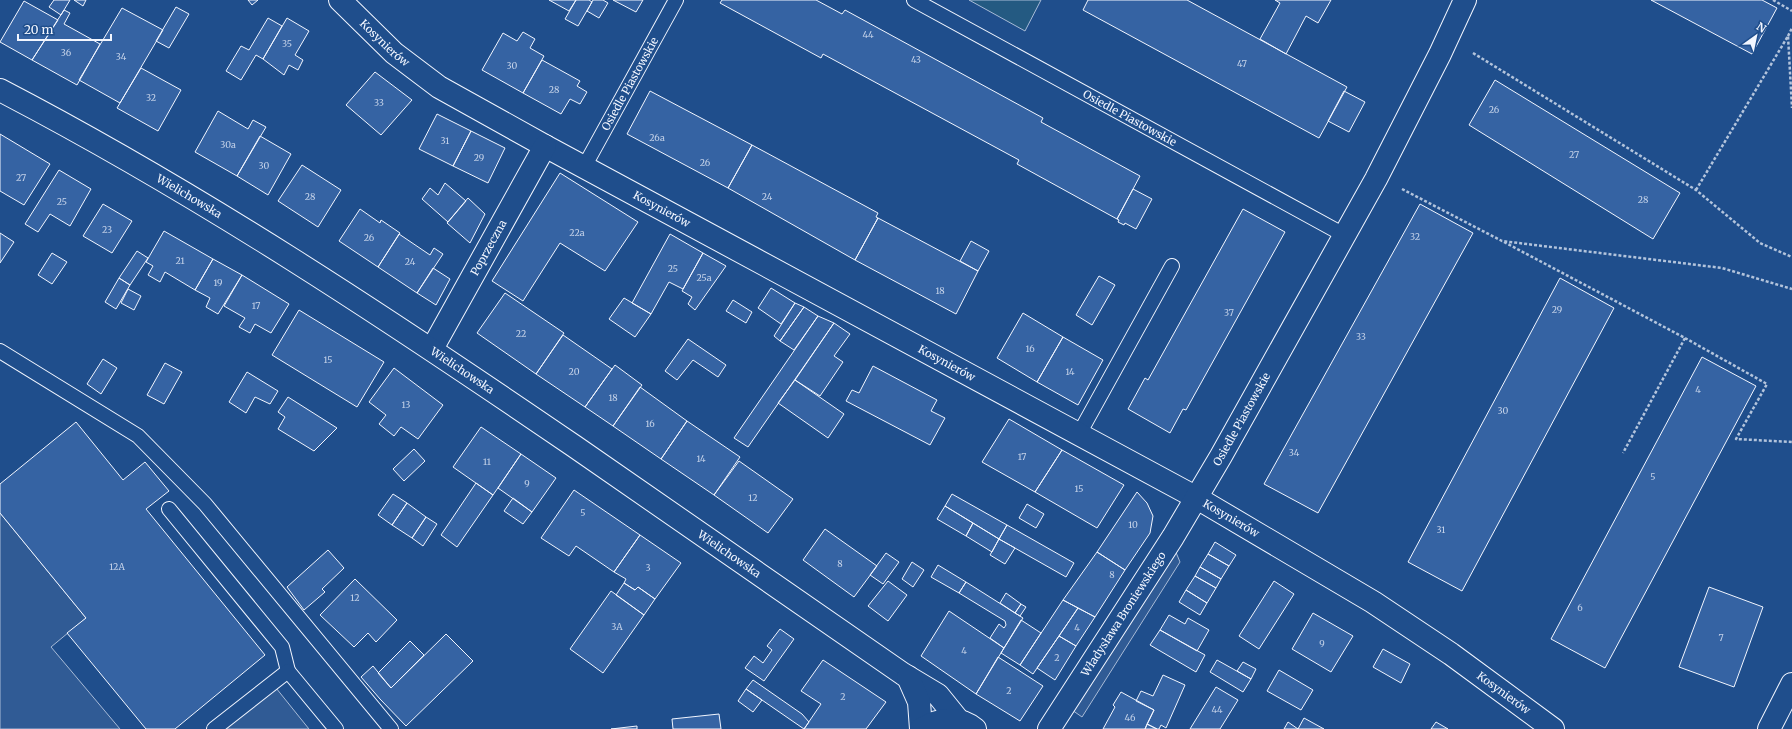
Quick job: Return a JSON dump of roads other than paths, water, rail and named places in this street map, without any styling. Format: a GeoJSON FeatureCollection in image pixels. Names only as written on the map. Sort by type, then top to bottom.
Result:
{"type":"FeatureCollection","features":[{"type":"Feature","properties":{"kind":"street","name":"Kosynierów"},"geometry":{"type":"LineString","coordinates":[[340,0],[394,53],[439,87],[545,146],[1197,498],[1373,602],[1451,654],[1553,729]]}},
{"type":"Feature","properties":{"kind":"street","name":"Osiedle Piastowskie"},"geometry":{"type":"LineString","coordinates":[[1197,498],[1346,236],[1436,61],[1465,0]]}},
{"type":"Feature","properties":{"kind":"street","name":"Wielichowska"},"geometry":{"type":"LineString","coordinates":[[0,90],[55,118],[248,231],[432,349],[908,677],[938,695],[967,725]]}},
{"type":"Feature","properties":{"kind":"street","name":"Poprzeczna"},"geometry":{"type":"LineString","coordinates":[[432,349],[545,146]]}},
{"type":"Feature","properties":{"kind":"street","name":"Władysława Broniewskiego"},"geometry":{"type":"LineString","coordinates":[[1049,729],[1197,498]]}},
{"type":"Feature","properties":{"kind":"street"},"geometry":{"type":"LineString","coordinates":[[908,677],[919,702],[921,729],[933,722],[946,720],[967,725]]}},
{"type":"Feature","properties":{"kind":"street"},"geometry":{"type":"LineString","coordinates":[[1769,729],[1792,684]]}},
{"type":"Feature","properties":{"kind":"lane","name":"Osiedle Piastowskie"},"geometry":{"type":"LineString","coordinates":[[584,167],[676,0]]}},
{"type":"Feature","properties":{"kind":"lane","name":"Osiedle Piastowskie"},"geometry":{"type":"LineString","coordinates":[[914,0],[1346,236]]}},
{"type":"Feature","properties":{"kind":"lane"},"geometry":{"type":"LineString","coordinates":[[1079,434],[1172,266]]}},
{"type":"Feature","properties":{"kind":"lane"},"geometry":{"type":"LineString","coordinates":[[0,351],[138,436],[205,504],[391,729]]}},
{"type":"Feature","properties":{"kind":"lane"},"geometry":{"type":"LineString","coordinates":[[169,509],[282,648],[288,671],[333,728]]}},
{"type":"Feature","properties":{"kind":"lane"},"geometry":{"type":"LineString","coordinates":[[214,729],[288,671]]}}]}
